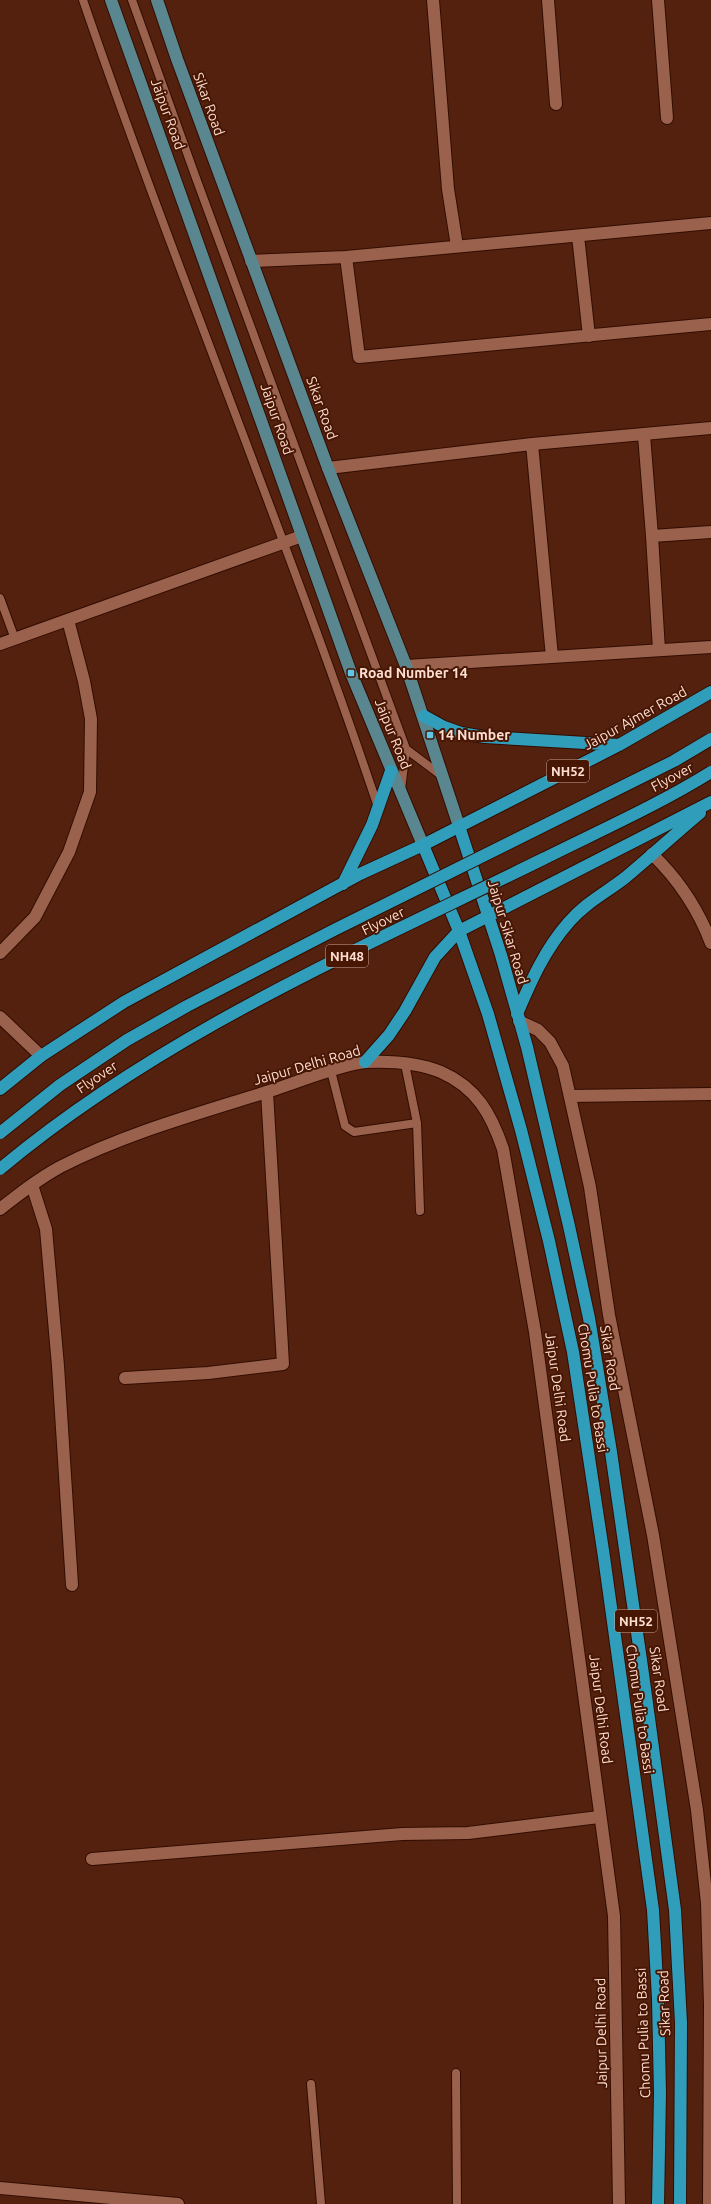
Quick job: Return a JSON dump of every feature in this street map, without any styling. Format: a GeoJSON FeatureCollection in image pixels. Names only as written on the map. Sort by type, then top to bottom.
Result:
{"type":"FeatureCollection","features":[{"type":"Feature","properties":{"kind":"highway","name":"Jaipur Ajmer Road"},"geometry":{"type":"LineString","coordinates":[[0,1089],[41,1056],[124,1002],[343,884],[619,745],[711,692]]}},
{"type":"Feature","properties":{"kind":"highway"},"geometry":{"type":"LineString","coordinates":[[424,716],[444,727],[461,733],[485,737],[619,745]]}},
{"type":"Feature","properties":{"kind":"highway","name":"Flyover"},"geometry":{"type":"LineString","coordinates":[[0,1133],[60,1085],[127,1040],[187,1006],[334,930],[674,761],[711,739]]}},
{"type":"Feature","properties":{"kind":"highway"},"geometry":{"type":"LineString","coordinates":[[343,884],[372,825],[391,771]]}},
{"type":"Feature","properties":{"kind":"highway","name":"Flyover"},"geometry":{"type":"LineString","coordinates":[[0,1169],[40,1135],[106,1088],[221,1018],[641,810],[711,772]]}},
{"type":"Feature","properties":{"kind":"highway"},"geometry":{"type":"LineString","coordinates":[[518,1017],[538,966],[552,942],[570,921],[652,854],[711,802]]}},
{"type":"Feature","properties":{"kind":"highway"},"geometry":{"type":"LineString","coordinates":[[365,1062],[389,1035],[405,1011],[435,957],[459,931],[711,802]]}},
{"type":"Feature","properties":{"kind":"highway","name":"Jaipur Sikar Road"},"geometry":{"type":"LineString","coordinates":[[459,826],[488,916],[527,1047]]}},
{"type":"Feature","properties":{"kind":"highway","name":"NH52"},"geometry":{"type":"LineString","coordinates":[[423,845],[459,931]]}},
{"type":"Feature","properties":{"kind":"highway","name":"Chomu Pulia to Bassi"},"geometry":{"type":"LineString","coordinates":[[459,931],[488,1014],[521,1130],[549,1241],[573,1352],[604,1556],[653,1910],[658,1998],[660,2093],[658,2204]]}},
{"type":"Feature","properties":{"kind":"highway","name":"Sikar Road"},"geometry":{"type":"LineString","coordinates":[[527,1047],[570,1226],[589,1318],[642,1666],[674,1902],[681,2023],[680,2204]]}},
{"type":"Feature","properties":{"kind":"main road","name":"Jaipur Road"},"geometry":{"type":"LineString","coordinates":[[111,0],[352,673],[391,771],[423,845]]}},
{"type":"Feature","properties":{"kind":"main road","name":"Sikar Road"},"geometry":{"type":"LineString","coordinates":[[157,0],[177,59],[328,468],[406,666],[424,716],[459,826]]}},
{"type":"Feature","properties":{"kind":"street"},"geometry":{"type":"LineString","coordinates":[[433,0],[448,189],[457,246]]}},
{"type":"Feature","properties":{"kind":"street"},"geometry":{"type":"LineString","coordinates":[[548,0],[556,104]]}},
{"type":"Feature","properties":{"kind":"street"},"geometry":{"type":"LineString","coordinates":[[658,0],[667,118]]}},
{"type":"Feature","properties":{"kind":"street"},"geometry":{"type":"LineString","coordinates":[[251,260],[346,257],[711,223]]}},
{"type":"Feature","properties":{"kind":"street"},"geometry":{"type":"LineString","coordinates":[[578,236],[590,336]]}},
{"type":"Feature","properties":{"kind":"street"},"geometry":{"type":"LineString","coordinates":[[346,257],[358,357],[711,324]]}},
{"type":"Feature","properties":{"kind":"street"},"geometry":{"type":"LineString","coordinates":[[328,468],[532,444],[644,436],[711,428]]}},
{"type":"Feature","properties":{"kind":"street"},"geometry":{"type":"LineString","coordinates":[[644,436],[659,650]]}},
{"type":"Feature","properties":{"kind":"street"},"geometry":{"type":"LineString","coordinates":[[532,444],[552,657]]}},
{"type":"Feature","properties":{"kind":"street"},"geometry":{"type":"LineString","coordinates":[[652,536],[711,532]]}},
{"type":"Feature","properties":{"kind":"street"},"geometry":{"type":"LineString","coordinates":[[0,644],[302,536]]}},
{"type":"Feature","properties":{"kind":"street"},"geometry":{"type":"LineString","coordinates":[[0,953],[35,917],[69,852],[90,792],[91,719],[68,620]]}},
{"type":"Feature","properties":{"kind":"street"},"geometry":{"type":"LineString","coordinates":[[406,666],[711,646]]}},
{"type":"Feature","properties":{"kind":"street"},"geometry":{"type":"LineString","coordinates":[[652,854],[669,870],[693,905],[711,943]]}},
{"type":"Feature","properties":{"kind":"street"},"geometry":{"type":"LineString","coordinates":[[0,1017],[41,1056]]}},
{"type":"Feature","properties":{"kind":"street"},"geometry":{"type":"LineString","coordinates":[[518,1017],[538,1030],[550,1042],[563,1066],[571,1096],[590,1187],[609,1315],[653,1535],[697,1810],[707,1903],[710,2005],[709,2204]]}},
{"type":"Feature","properties":{"kind":"street","name":"Jaipur Delhi Road"},"geometry":{"type":"LineString","coordinates":[[0,1209],[32,1184],[60,1168],[145,1131],[331,1071],[365,1062],[405,1064],[440,1072],[462,1083],[480,1101],[494,1122],[503,1149],[535,1332],[599,1817],[614,1916],[619,2204]]}},
{"type":"Feature","properties":{"kind":"street"},"geometry":{"type":"LineString","coordinates":[[125,1378],[208,1372],[283,1364],[267,1092]]}},
{"type":"Feature","properties":{"kind":"street"},"geometry":{"type":"LineString","coordinates":[[571,1096],[711,1094]]}},
{"type":"Feature","properties":{"kind":"street"},"geometry":{"type":"LineString","coordinates":[[32,1184],[46,1237],[58,1366],[72,1585]]}},
{"type":"Feature","properties":{"kind":"street"},"geometry":{"type":"LineString","coordinates":[[92,1859],[402,1834],[468,1832],[599,1817]]}},
{"type":"Feature","properties":{"kind":"street"},"geometry":{"type":"LineString","coordinates":[[0,2188],[178,2204]]}},
{"type":"Feature","properties":{"kind":"lane"},"geometry":{"type":"LineString","coordinates":[[83,0],[119,104],[346,712],[378,807]]}},
{"type":"Feature","properties":{"kind":"lane"},"geometry":{"type":"LineString","coordinates":[[132,0],[198,185],[406,748],[401,793]]}},
{"type":"Feature","properties":{"kind":"lane"},"geometry":{"type":"LineString","coordinates":[[0,598],[15,639]]}},
{"type":"Feature","properties":{"kind":"lane"},"geometry":{"type":"LineString","coordinates":[[406,748],[444,777]]}},
{"type":"Feature","properties":{"kind":"lane"},"geometry":{"type":"LineString","coordinates":[[405,1064],[417,1123],[420,1210]]}},
{"type":"Feature","properties":{"kind":"lane"},"geometry":{"type":"LineString","coordinates":[[331,1071],[345,1126],[354,1132],[417,1123]]}},
{"type":"Feature","properties":{"kind":"lane"},"geometry":{"type":"LineString","coordinates":[[456,2073],[457,2204]]}},
{"type":"Feature","properties":{"kind":"lane"},"geometry":{"type":"LineString","coordinates":[[311,2084],[321,2204]]}},
{"type":"Feature","properties":{"kind":"place","name":"Road Number 14"},"geometry":{"type":"Point","coordinates":[351,673]}},
{"type":"Feature","properties":{"kind":"place","name":"14 Number"},"geometry":{"type":"Point","coordinates":[430,735]}}]}
